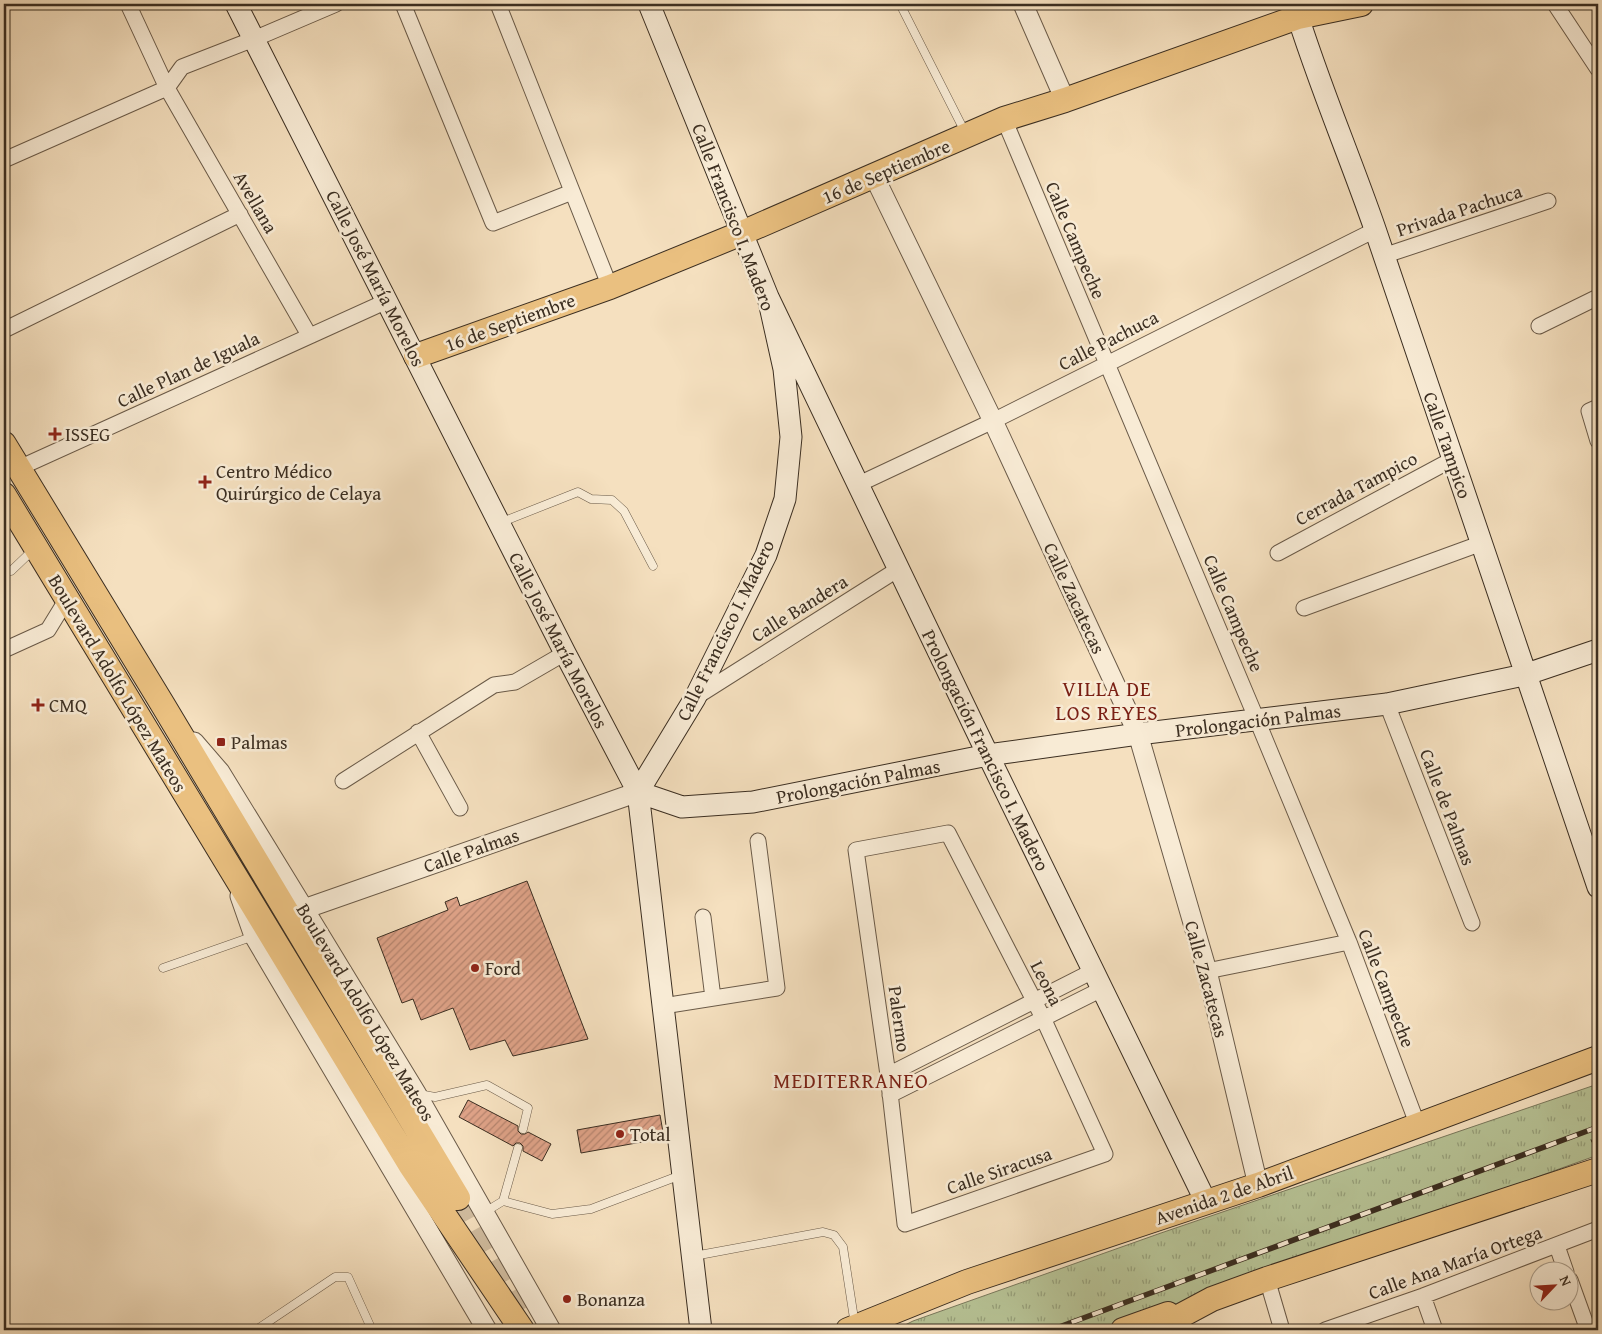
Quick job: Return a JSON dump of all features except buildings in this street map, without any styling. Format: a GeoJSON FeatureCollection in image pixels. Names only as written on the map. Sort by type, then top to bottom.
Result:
{"type":"FeatureCollection","features":[{"type":"Feature","properties":{"kind":"main road","name":"Calle José María Morelos"},"geometry":{"type":"LineString","coordinates":[[236,4],[565,653],[638,792],[701,1330]]}},
{"type":"Feature","properties":{"kind":"main road","name":"Calle Francisco I. Madero"},"geometry":{"type":"LineString","coordinates":[[638,792],[695,698],[766,555],[785,499],[791,437],[784,369],[768,296],[650,4]]}},
{"type":"Feature","properties":{"kind":"main road","name":"16 de Septiembre"},"geometry":{"type":"LineString","coordinates":[[416,356],[610,287],[742,233],[1004,119],[1065,100],[1296,10],[1361,4]]}},
{"type":"Feature","properties":{"kind":"main road","name":"Calle Tampico"},"geometry":{"type":"LineString","coordinates":[[1296,10],[1375,230],[1482,543],[1524,676],[1598,887]]}},
{"type":"Feature","properties":{"kind":"main road","name":"Prolongación Francisco I. Madero"},"geometry":{"type":"LineString","coordinates":[[768,296],[988,755],[1206,1202]]}},
{"type":"Feature","properties":{"kind":"main road","name":"Boulevard Adolfo López Mateos"},"geometry":{"type":"LineString","coordinates":[[4,444],[11,468],[163,705],[458,1198]]}},
{"type":"Feature","properties":{"kind":"main road","name":"Boulevard Adolfo López Mateos"},"geometry":{"type":"LineString","coordinates":[[4,495],[411,1166],[522,1330]]}},
{"type":"Feature","properties":{"kind":"main road","name":"Prolongación Palmas"},"geometry":{"type":"LineString","coordinates":[[638,792],[682,807],[753,802],[988,755],[1138,734],[1387,704],[1524,676],[1598,650]]}},
{"type":"Feature","properties":{"kind":"main road","name":"Avenida 2 de Abril"},"geometry":{"type":"LineString","coordinates":[[852,1329],[967,1282],[1258,1185],[1598,1058]]}},
{"type":"Feature","properties":{"kind":"main road"},"geometry":{"type":"LineString","coordinates":[[1123,1330],[1267,1279],[1598,1170]]}},
{"type":"Feature","properties":{"kind":"main road"},"geometry":{"type":"LineString","coordinates":[[1154,1330],[1212,1299]]}},
{"type":"Feature","properties":{"kind":"street","name":"Avellana"},"geometry":{"type":"LineString","coordinates":[[128,4],[167,88],[309,335]]}},
{"type":"Feature","properties":{"kind":"street"},"geometry":{"type":"LineString","coordinates":[[4,160],[167,88],[182,68],[336,4]]}},
{"type":"Feature","properties":{"kind":"street"},"geometry":{"type":"LineString","coordinates":[[403,4],[493,223],[572,192]]}},
{"type":"Feature","properties":{"kind":"street"},"geometry":{"type":"LineString","coordinates":[[498,4],[610,287]]}},
{"type":"Feature","properties":{"kind":"street"},"geometry":{"type":"LineString","coordinates":[[1023,4],[1065,100]]}},
{"type":"Feature","properties":{"kind":"street"},"geometry":{"type":"LineString","coordinates":[[1555,4],[1598,69]]}},
{"type":"Feature","properties":{"kind":"street","name":"Calle Campeche"},"geometry":{"type":"LineString","coordinates":[[1004,119],[1349,942],[1418,1126]]}},
{"type":"Feature","properties":{"kind":"street","name":"Calle Zacatecas"},"geometry":{"type":"LineString","coordinates":[[874,176],[993,421],[1138,734],[1207,971],[1258,1185]]}},
{"type":"Feature","properties":{"kind":"street","name":"Privada Pachuca"},"geometry":{"type":"LineString","coordinates":[[1383,256],[1548,201]]}},
{"type":"Feature","properties":{"kind":"street"},"geometry":{"type":"LineString","coordinates":[[4,330],[240,214]]}},
{"type":"Feature","properties":{"kind":"street","name":"Calle Pachuca"},"geometry":{"type":"LineString","coordinates":[[859,484],[993,421],[1375,230]]}},
{"type":"Feature","properties":{"kind":"street"},"geometry":{"type":"LineString","coordinates":[[1539,326],[1598,297]]}},
{"type":"Feature","properties":{"kind":"street","name":"Calle Plan de Iguala"},"geometry":{"type":"LineString","coordinates":[[11,468],[387,301]]}},
{"type":"Feature","properties":{"kind":"street"},"geometry":{"type":"LineString","coordinates":[[1598,407],[1589,411],[1598,441]]}},
{"type":"Feature","properties":{"kind":"street","name":"Cerrada Tampico"},"geometry":{"type":"LineString","coordinates":[[1278,553],[1453,459]]}},
{"type":"Feature","properties":{"kind":"street"},"geometry":{"type":"LineString","coordinates":[[1304,608],[1482,543]]}},
{"type":"Feature","properties":{"kind":"street","name":"Calle Bandera"},"geometry":{"type":"LineString","coordinates":[[695,698],[900,568]]}},
{"type":"Feature","properties":{"kind":"street"},"geometry":{"type":"LineString","coordinates":[[4,650],[48,630],[68,599]]}},
{"type":"Feature","properties":{"kind":"street"},"geometry":{"type":"LineString","coordinates":[[343,781],[494,684],[515,682],[565,653]]}},
{"type":"Feature","properties":{"kind":"street","name":"Calle de Palmas"},"geometry":{"type":"LineString","coordinates":[[1387,704],[1472,923]]}},
{"type":"Feature","properties":{"kind":"street","name":"Boulevard Adolfo López Mateos"},"geometry":{"type":"LineString","coordinates":[[163,705],[220,772],[416,1093],[548,1326]]}},
{"type":"Feature","properties":{"kind":"street"},"geometry":{"type":"LineString","coordinates":[[418,732],[460,808]]}},
{"type":"Feature","properties":{"kind":"street","name":"Calle Palmas"},"geometry":{"type":"LineString","coordinates":[[304,909],[638,792]]}},
{"type":"Feature","properties":{"kind":"street","name":"Leona"},"geometry":{"type":"LineString","coordinates":[[856,850],[948,833],[1043,1018],[1105,1154]]}},
{"type":"Feature","properties":{"kind":"street"},"geometry":{"type":"LineString","coordinates":[[663,1006],[777,988],[758,841]]}},
{"type":"Feature","properties":{"kind":"street","name":"Palermo"},"geometry":{"type":"LineString","coordinates":[[856,850],[888,1075],[906,1224]]}},
{"type":"Feature","properties":{"kind":"street","name":"Boulevard Adolfo López Mateos"},"geometry":{"type":"LineString","coordinates":[[232,871],[254,936],[487,1330]]}},
{"type":"Feature","properties":{"kind":"street"},"geometry":{"type":"LineString","coordinates":[[703,917],[713,998]]}},
{"type":"Feature","properties":{"kind":"street"},"geometry":{"type":"LineString","coordinates":[[1207,971],[1349,942]]}},
{"type":"Feature","properties":{"kind":"street"},"geometry":{"type":"LineString","coordinates":[[888,1075],[1034,1002],[1097,980]]}},
{"type":"Feature","properties":{"kind":"street"},"geometry":{"type":"LineString","coordinates":[[890,1095],[1043,1018],[1097,980]]}},
{"type":"Feature","properties":{"kind":"street","name":"Calle Siracusa"},"geometry":{"type":"LineString","coordinates":[[906,1224],[1105,1154]]}},
{"type":"Feature","properties":{"kind":"street","name":"Calle Ana María Ortega"},"geometry":{"type":"LineString","coordinates":[[1325,1330],[1423,1296],[1598,1229]]}},
{"type":"Feature","properties":{"kind":"street"},"geometry":{"type":"LineString","coordinates":[[1557,1246],[1563,1262]]}},
{"type":"Feature","properties":{"kind":"street"},"geometry":{"type":"LineString","coordinates":[[449,1267],[470,1278],[501,1330]]}},
{"type":"Feature","properties":{"kind":"street"},"geometry":{"type":"LineString","coordinates":[[1267,1279],[1282,1330]]}},
{"type":"Feature","properties":{"kind":"street"},"geometry":{"type":"LineString","coordinates":[[1423,1296],[1435,1330]]}},
{"type":"Feature","properties":{"kind":"street"},"geometry":{"type":"LineString","coordinates":[[1580,1308],[1588,1330]]}},
{"type":"Feature","properties":{"kind":"lane"},"geometry":{"type":"LineString","coordinates":[[900,4],[967,135]]}},
{"type":"Feature","properties":{"kind":"lane"},"geometry":{"type":"LineString","coordinates":[[500,523],[578,492],[591,499],[612,500],[624,511],[653,566]]}},
{"type":"Feature","properties":{"kind":"lane"},"geometry":{"type":"LineString","coordinates":[[4,571],[11,571],[35,548]]}},
{"type":"Feature","properties":{"kind":"lane"},"geometry":{"type":"LineString","coordinates":[[164,968],[254,936]]}},
{"type":"Feature","properties":{"kind":"lane"},"geometry":{"type":"LineString","coordinates":[[416,1093],[435,1097],[487,1085],[528,1108],[523,1129]]}},
{"type":"Feature","properties":{"kind":"lane"},"geometry":{"type":"LineString","coordinates":[[504,1202],[518,1148]]}},
{"type":"Feature","properties":{"kind":"lane"},"geometry":{"type":"LineString","coordinates":[[485,1212],[504,1202],[552,1214],[591,1209],[682,1174]]}},
{"type":"Feature","properties":{"kind":"lane"},"geometry":{"type":"LineString","coordinates":[[692,1256],[823,1232],[834,1235],[843,1247],[852,1329]]}},
{"type":"Feature","properties":{"kind":"lane"},"geometry":{"type":"LineString","coordinates":[[256,1330],[335,1278],[348,1276],[372,1330]]}},
{"type":"Feature","properties":{"kind":"path"},"geometry":{"type":"LineString","coordinates":[[1591,1141],[1598,1138]]}},
{"type":"Feature","properties":{"kind":"green space"},"geometry":{"type":"Polygon","coordinates":[[[1598,1084],[1598,1155],[1281,1269],[1120,1330],[895,1330],[913,1321],[1161,1233],[1598,1084]]]}},
{"type":"Feature","properties":{"kind":"tunnel"},"geometry":{"type":"LineString","coordinates":[[458,1198],[520,1311]]}},
{"type":"Feature","properties":{"kind":"railway"},"geometry":{"type":"LineString","coordinates":[[1051,1330],[1598,1127]]}},
{"type":"Feature","properties":{"kind":"place","name":"ISSEG"},"geometry":{"type":"Point","coordinates":[55,434]}},
{"type":"Feature","properties":{"kind":"place","name":"Centro Médico Quirúrgico de Celaya"},"geometry":{"type":"Point","coordinates":[205,482]}},
{"type":"Feature","properties":{"kind":"place","name":"CMQ"},"geometry":{"type":"Point","coordinates":[38,705]}},
{"type":"Feature","properties":{"kind":"place","name":"Palmas"},"geometry":{"type":"Point","coordinates":[221,742]}},
{"type":"Feature","properties":{"kind":"place","name":"Ford"},"geometry":{"type":"Point","coordinates":[475,968]}},
{"type":"Feature","properties":{"kind":"place","name":"Total"},"geometry":{"type":"Point","coordinates":[620,1134]}},
{"type":"Feature","properties":{"kind":"place","name":"Bonanza"},"geometry":{"type":"Point","coordinates":[567,1299]}},
{"type":"Feature","properties":{"kind":"district","name":"VILLA DE LOS REYES"},"geometry":{"type":"Point","coordinates":[1107,701]}},
{"type":"Feature","properties":{"kind":"district","name":"MEDITERRANEO"},"geometry":{"type":"Point","coordinates":[851,1081]}}]}
